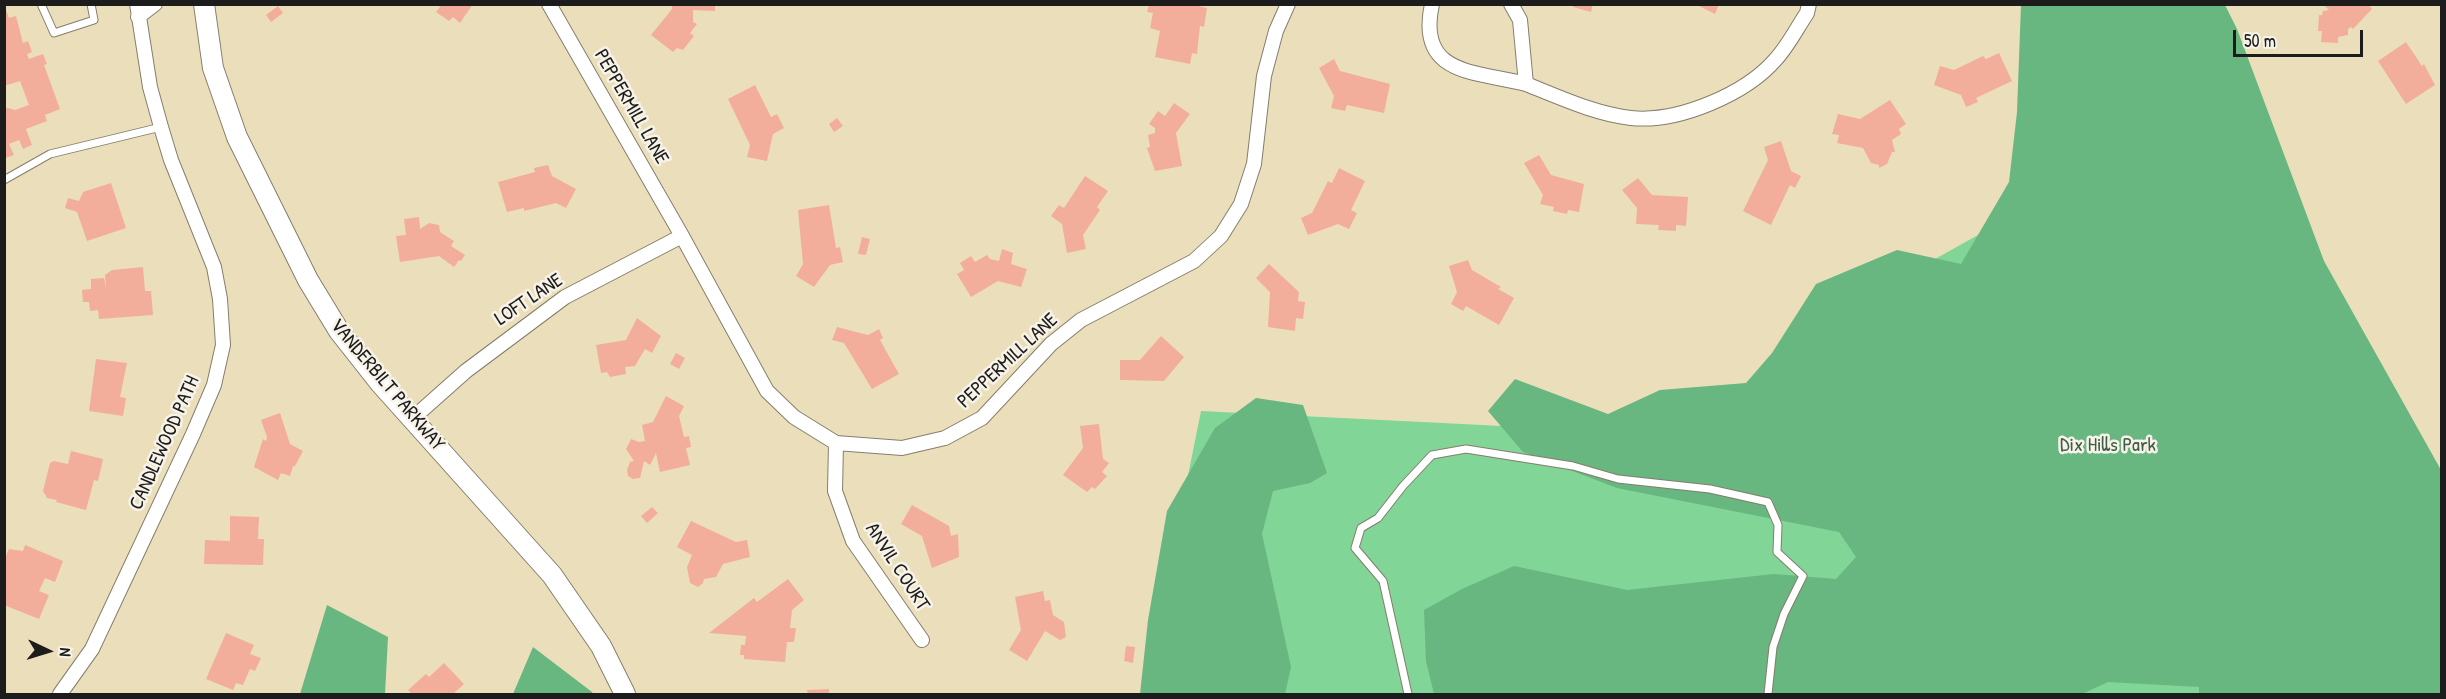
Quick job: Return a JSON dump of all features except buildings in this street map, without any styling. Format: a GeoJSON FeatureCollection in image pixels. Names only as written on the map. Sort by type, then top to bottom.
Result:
{"type":"FeatureCollection","features":[{"type":"Feature","properties":{"kind":"main road","name":"VANDERBILT PARKWAY"},"geometry":{"type":"LineString","coordinates":[[204,4],[213,68],[237,137],[276,219],[339,331],[412,419],[552,575],[601,646],[625,694]]}},
{"type":"Feature","properties":{"kind":"street","name":"CANDLEWOOD PATH"},"geometry":{"type":"LineString","coordinates":[[60,694],[92,649],[193,434],[214,385],[223,345],[220,299],[214,267],[171,160],[150,87],[137,11],[155,4]]}},
{"type":"Feature","properties":{"kind":"street","name":"PEPPERMILL LANE"},"geometry":{"type":"LineString","coordinates":[[549,4],[682,236],[767,392],[794,417],[836,443],[902,448],[945,438],[982,418],[1051,344],[1081,320],[1194,261],[1221,236],[1241,204],[1254,164],[1264,76],[1276,31],[1288,4]]}},
{"type":"Feature","properties":{"kind":"street"},"geometry":{"type":"LineString","coordinates":[[1432,4],[1429,19],[1431,39],[1441,57],[1457,70],[1526,84],[1578,105],[1632,118],[1688,112],[1734,94],[1776,59],[1807,13],[1809,4]]}},
{"type":"Feature","properties":{"kind":"street"},"geometry":{"type":"LineString","coordinates":[[1511,4],[1520,20],[1526,84]]}},
{"type":"Feature","properties":{"kind":"street","name":"LOFT LANE"},"geometry":{"type":"LineString","coordinates":[[412,419],[466,371],[565,297],[682,236]]}},
{"type":"Feature","properties":{"kind":"street","name":"ANVIL COURT"},"geometry":{"type":"LineString","coordinates":[[836,443],[835,490],[853,540],[922,640]]}},
{"type":"Feature","properties":{"kind":"lane"},"geometry":{"type":"LineString","coordinates":[[41,4],[54,33],[94,20],[91,4]]}},
{"type":"Feature","properties":{"kind":"lane"},"geometry":{"type":"LineString","coordinates":[[4,180],[50,153],[161,127]]}},
{"type":"Feature","properties":{"kind":"lane"},"geometry":{"type":"LineString","coordinates":[[1408,694],[1383,581],[1355,548],[1361,528],[1378,518],[1403,486],[1432,455],[1466,449],[1573,466],[1618,479],[1710,489],[1768,502],[1778,525],[1777,552],[1803,576],[1784,614],[1773,648],[1768,694]]}},
{"type":"Feature","properties":{"kind":"green space","name":"Dix Hills Park"},"geometry":{"type":"Polygon","coordinates":[[[2021,5],[2225,5],[2237,29],[2324,261],[2441,470],[2441,694],[2199,694],[2199,687],[2108,682],[2082,694],[1434,694],[1426,661],[1424,610],[1462,589],[1514,566],[1627,590],[1774,574],[1836,579],[1856,557],[1839,532],[1617,488],[1523,452],[1488,411],[1515,379],[1608,414],[1660,390],[1746,383],[1772,353],[1816,284],[1897,250],[1961,264],[2009,182],[2017,112],[2021,5]]]}},
{"type":"Feature","properties":{"kind":"green space","name":"Dix Hills Park"},"geometry":{"type":"Polygon","coordinates":[[[2186,119],[2441,694],[1144,694],[1201,411],[1763,439],[1892,283],[2186,119]]]}},
{"type":"Feature","properties":{"kind":"green space"},"geometry":{"type":"Polygon","coordinates":[[[1256,398],[1303,405],[1327,473],[1310,483],[1273,491],[1262,534],[1291,667],[1285,694],[1140,694],[1148,620],[1167,511],[1215,428],[1256,398]]]}},
{"type":"Feature","properties":{"kind":"green space"},"geometry":{"type":"Polygon","coordinates":[[[327,605],[388,637],[385,694],[300,694],[327,605]]]}},
{"type":"Feature","properties":{"kind":"green space"},"geometry":{"type":"Polygon","coordinates":[[[533,647],[592,692],[593,694],[513,694],[533,647]]]}}]}
